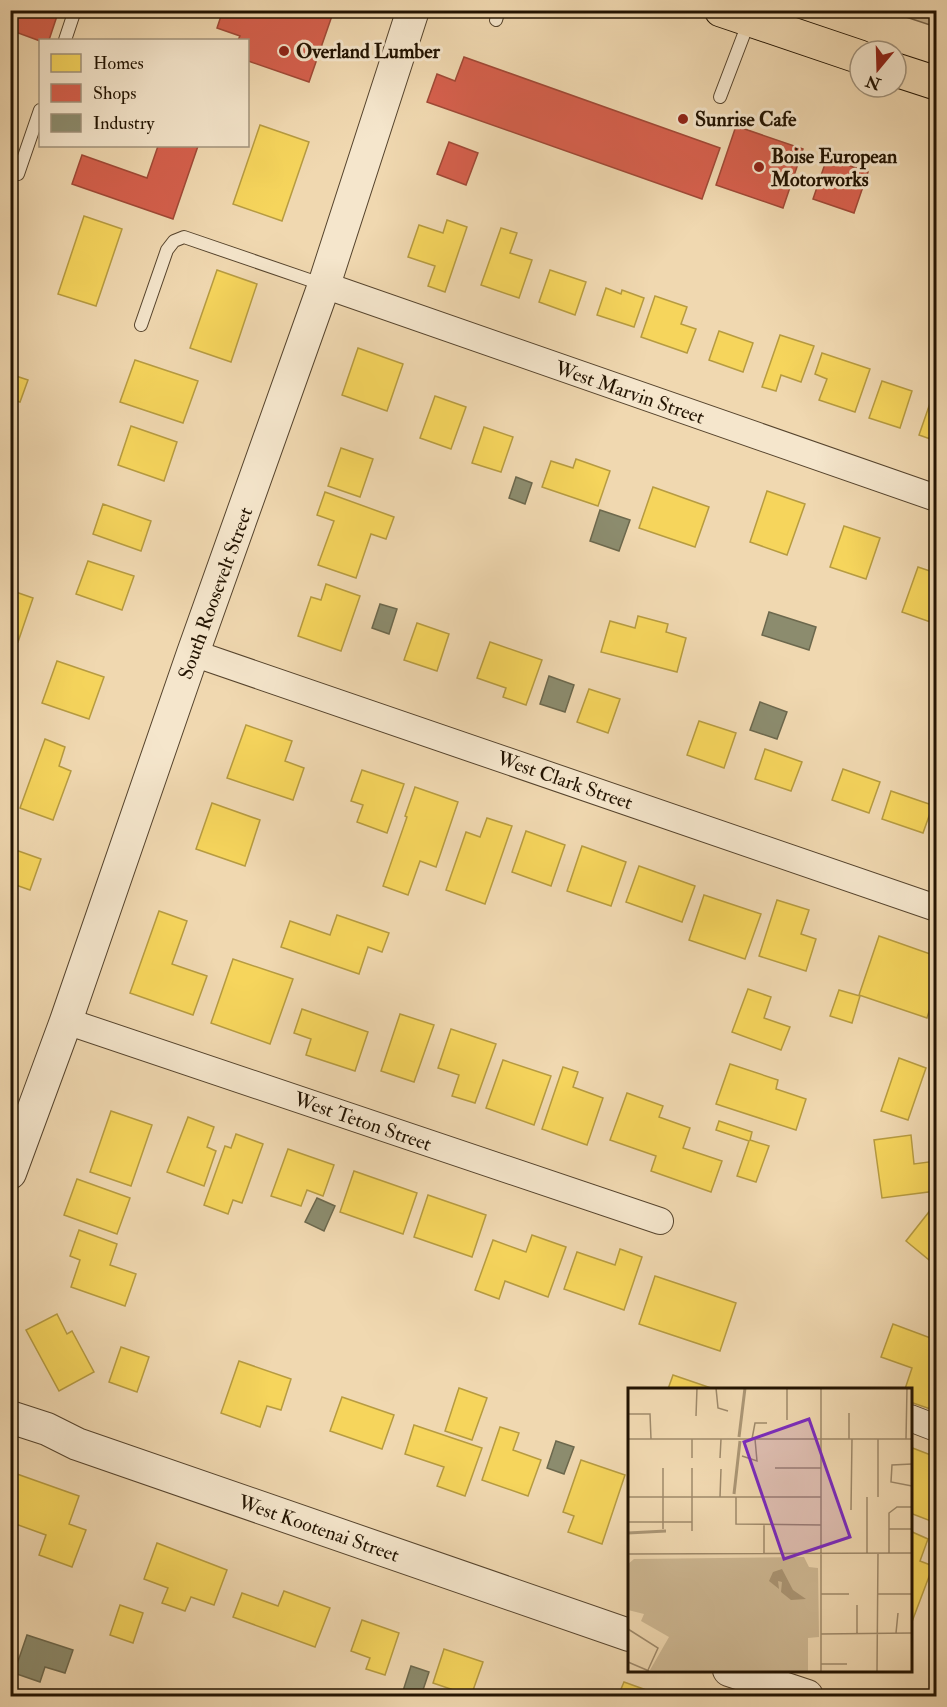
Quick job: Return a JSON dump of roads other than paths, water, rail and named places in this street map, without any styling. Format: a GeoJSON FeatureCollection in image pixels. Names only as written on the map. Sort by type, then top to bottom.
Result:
{"type":"FeatureCollection","features":[{"type":"Feature","properties":{"kind":"main road"},"geometry":{"type":"LineString","coordinates":[[735,15],[848,53]]}},
{"type":"Feature","properties":{"kind":"main road"},"geometry":{"type":"LineString","coordinates":[[908,74],[936,83]]}},
{"type":"Feature","properties":{"kind":"street","name":"South Roosevelt Street"},"geometry":{"type":"LineString","coordinates":[[10,1173],[66,1021],[193,653],[324,285],[413,10]]}},
{"type":"Feature","properties":{"kind":"street","name":"West Marvin Street"},"geometry":{"type":"LineString","coordinates":[[324,285],[936,498]]}},
{"type":"Feature","properties":{"kind":"street","name":"West Clark Street"},"geometry":{"type":"LineString","coordinates":[[193,653],[936,908]]}},
{"type":"Feature","properties":{"kind":"street","name":"West Teton Street"},"geometry":{"type":"LineString","coordinates":[[66,1021],[660,1221]]}},
{"type":"Feature","properties":{"kind":"street","name":"West Kootenai Street"},"geometry":{"type":"LineString","coordinates":[[10,1417],[47,1429],[77,1444],[628,1635]]}},
{"type":"Feature","properties":{"kind":"street"},"geometry":{"type":"LineString","coordinates":[[911,1419],[936,1428]]}},
{"type":"Feature","properties":{"kind":"street"},"geometry":{"type":"LineString","coordinates":[[733,1671],[795,1685]]}},
{"type":"Feature","properties":{"kind":"lane"},"geometry":{"type":"LineString","coordinates":[[65,39],[75,10]]}},
{"type":"Feature","properties":{"kind":"lane"},"geometry":{"type":"LineString","coordinates":[[720,97],[735,15]]}},
{"type":"Feature","properties":{"kind":"lane"},"geometry":{"type":"LineString","coordinates":[[18,174],[39,113]]}},
{"type":"Feature","properties":{"kind":"lane"},"geometry":{"type":"LineString","coordinates":[[141,325],[167,250],[174,241],[184,237],[324,285]]}},
{"type":"Feature","properties":{"kind":"place","name":"Overland Lumber"},"geometry":{"type":"Point","coordinates":[284,51]}},
{"type":"Feature","properties":{"kind":"place","name":"Sunrise Cafe"},"geometry":{"type":"Point","coordinates":[683,119]}},
{"type":"Feature","properties":{"kind":"place","name":"Boise European Motorworks"},"geometry":{"type":"Point","coordinates":[759,167]}}]}
